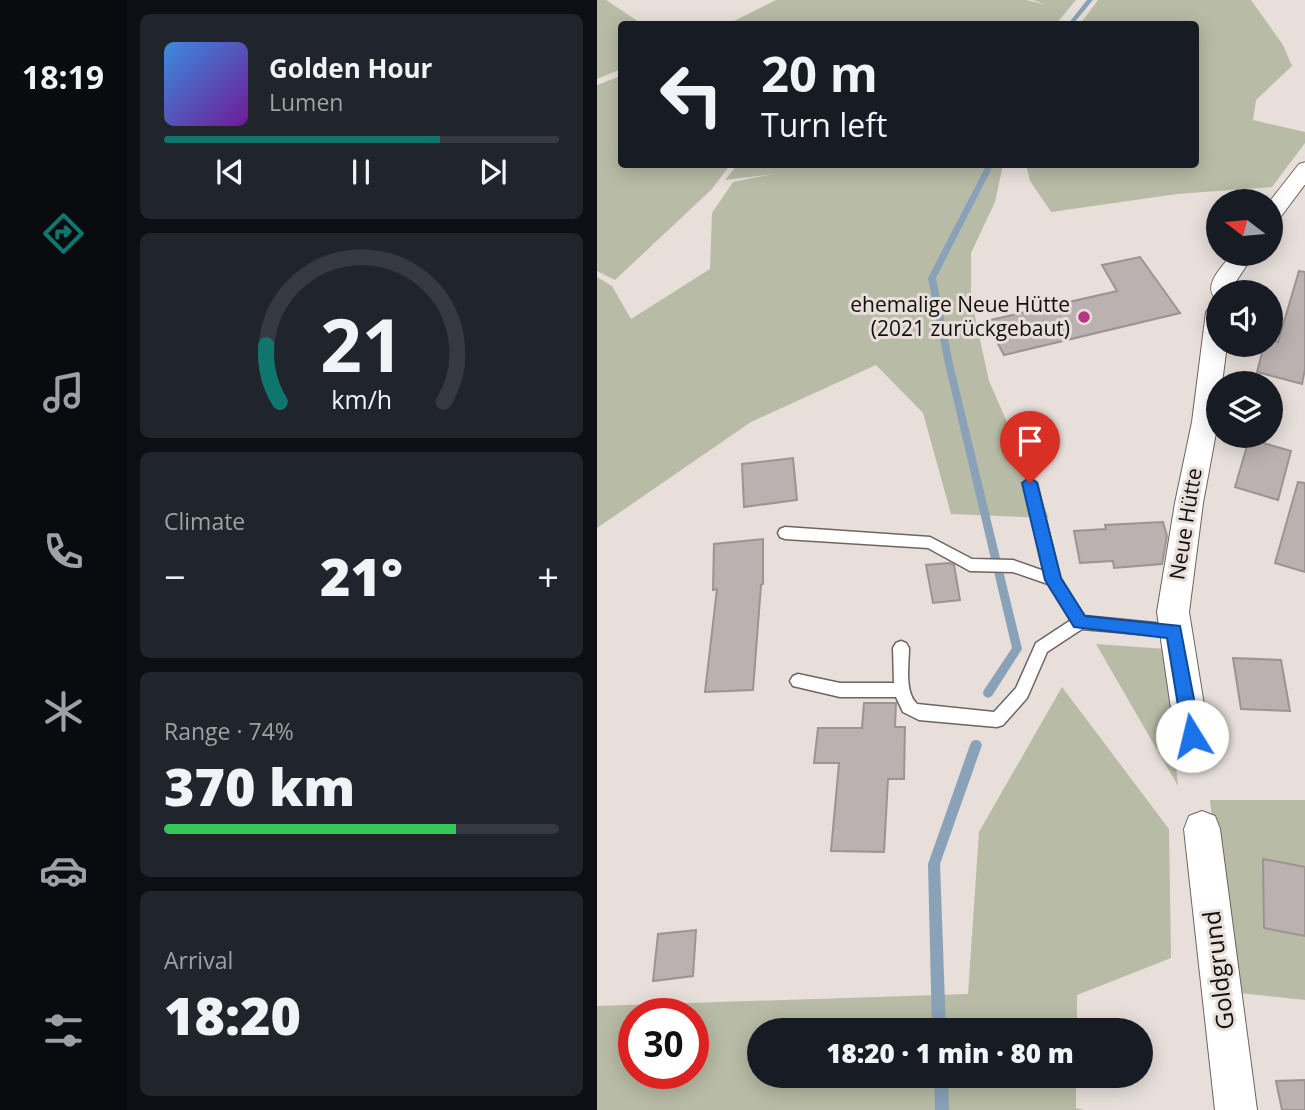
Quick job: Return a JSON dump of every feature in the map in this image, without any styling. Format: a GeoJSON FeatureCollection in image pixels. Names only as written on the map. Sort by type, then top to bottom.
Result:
{"type":"FeatureCollection","features":[{"type":"Feature","properties":{"kind":"street"},"geometry":{"type":"LineString","coordinates":[[1283,198],[1305,168]]}},
{"type":"Feature","properties":{"kind":"street","name":"Neue Hütte"},"geometry":{"type":"LineString","coordinates":[[1192,736],[1173,612],[1189,503],[1205,422],[1213,357]]}},
{"type":"Feature","properties":{"kind":"street","name":"Goldgrund"},"geometry":{"type":"LineString","coordinates":[[1202,829],[1236,1110]]}},
{"type":"Feature","properties":{"kind":"lane"},"geometry":{"type":"LineString","coordinates":[[1030,483],[1053,580],[1080,622]]}},
{"type":"Feature","properties":{"kind":"lane"},"geometry":{"type":"LineString","coordinates":[[785,533],[930,543],[970,565],[1013,566],[1053,580]]}},
{"type":"Feature","properties":{"kind":"lane"},"geometry":{"type":"LineString","coordinates":[[901,648],[902,690],[904,702],[909,709],[919,713],[997,720],[1022,693],[1041,648],[1080,622],[1175,631]]}},
{"type":"Feature","properties":{"kind":"lane"},"geometry":{"type":"LineString","coordinates":[[798,681],[840,690],[902,690]]}},
{"type":"Feature","properties":{"kind":"green space"},"geometry":{"type":"Polygon","coordinates":[[[597,0],[606,0],[638,21],[618,21],[618,70],[597,79],[597,0]]]}},
{"type":"Feature","properties":{"kind":"green space"},"geometry":{"type":"Polygon","coordinates":[[[776,0],[1027,0],[1046,5],[1033,0],[1076,0],[1058,21],[734,21],[776,0]]]}},
{"type":"Feature","properties":{"kind":"green space"},"geometry":{"type":"Polygon","coordinates":[[[1098,0],[1251,0],[1283,45],[1292,66],[1256,100],[1253,120],[1305,132],[1305,143],[1272,187],[1206,189],[1206,192],[1051,212],[1030,181],[1027,168],[1199,168],[1199,21],[1082,21],[1098,0]]]}},
{"type":"Feature","properties":{"kind":"green space"},"geometry":{"type":"Polygon","coordinates":[[[618,77],[618,168],[728,168],[712,189],[615,280],[597,271],[597,85],[618,77]]]}},
{"type":"Feature","properties":{"kind":"green space"},"geometry":{"type":"Polygon","coordinates":[[[735,168],[1002,168],[995,202],[971,253],[971,298],[989,381],[1049,518],[951,514],[923,413],[876,365],[751,422],[597,528],[597,277],[612,286],[631,319],[710,269],[712,213],[733,182],[773,174],[725,180],[735,168]]]}},
{"type":"Feature","properties":{"kind":"green space"},"geometry":{"type":"Polygon","coordinates":[[[1096,644],[1166,649],[1178,786],[1096,644]]]}},
{"type":"Feature","properties":{"kind":"green space"},"geometry":{"type":"Polygon","coordinates":[[[1062,687],[1169,829],[1171,958],[1077,995],[1077,1018],[747,1018],[747,1088],[1076,1088],[1076,1108],[1084,1110],[597,1110],[597,1006],[618,1005],[618,1089],[709,1089],[709,1002],[968,994],[979,832],[1062,687]]]}},
{"type":"Feature","properties":{"kind":"green space"},"geometry":{"type":"Polygon","coordinates":[[[1210,800],[1305,800],[1305,1000],[1230,992],[1210,800]]]}},
{"type":"Feature","properties":{"kind":"building","name":"ehemalige Neue Hütte (2021 zurückgebaut)"},"geometry":{"type":"Polygon","coordinates":[[[1140,257],[1180,313],[1004,355],[986,321],[1117,291],[1102,265],[1140,257]]]}},
{"type":"Feature","properties":{"kind":"building"},"geometry":{"type":"Polygon","coordinates":[[[1299,271],[1305,272],[1305,369],[1302,384],[1283,379],[1283,371],[1257,371],[1261,357],[1283,357],[1283,325],[1299,271]]]}},
{"type":"Feature","properties":{"kind":"building"},"geometry":{"type":"Polygon","coordinates":[[[1246,448],[1280,448],[1291,451],[1278,500],[1235,487],[1246,448]]]}},
{"type":"Feature","properties":{"kind":"building"},"geometry":{"type":"Polygon","coordinates":[[[793,458],[797,500],[744,507],[742,464],[793,458]]]}},
{"type":"Feature","properties":{"kind":"building"},"geometry":{"type":"Polygon","coordinates":[[[1298,482],[1305,483],[1305,572],[1275,563],[1298,482]]]}},
{"type":"Feature","properties":{"kind":"building"},"geometry":{"type":"Polygon","coordinates":[[[1163,522],[1167,536],[1162,564],[1114,568],[1113,561],[1080,563],[1074,531],[1106,529],[1105,525],[1163,522]]]}},
{"type":"Feature","properties":{"kind":"building"},"geometry":{"type":"Polygon","coordinates":[[[763,539],[763,584],[753,690],[705,692],[717,589],[713,590],[714,544],[763,539]]]}},
{"type":"Feature","properties":{"kind":"building"},"geometry":{"type":"Polygon","coordinates":[[[926,565],[954,565],[960,600],[933,603],[926,565]]]}},
{"type":"Feature","properties":{"kind":"building"},"geometry":{"type":"Polygon","coordinates":[[[1233,658],[1281,660],[1290,711],[1241,709],[1233,658]]]}},
{"type":"Feature","properties":{"kind":"building"},"geometry":{"type":"Polygon","coordinates":[[[864,703],[896,703],[895,727],[905,727],[904,779],[888,779],[884,852],[831,851],[839,763],[814,763],[818,728],[862,728],[864,703]]]}},
{"type":"Feature","properties":{"kind":"building"},"geometry":{"type":"Polygon","coordinates":[[[1263,859],[1305,867],[1305,936],[1264,928],[1263,859]]]}},
{"type":"Feature","properties":{"kind":"building"},"geometry":{"type":"Polygon","coordinates":[[[696,930],[693,976],[653,981],[658,934],[696,930]]]}},
{"type":"Feature","properties":{"kind":"building"},"geometry":{"type":"Polygon","coordinates":[[[1305,1080],[1305,1110],[1282,1110],[1276,1081],[1305,1080]]]}},
{"type":"Feature","properties":{"kind":"waterway"},"geometry":{"type":"LineString","coordinates":[[1072,21],[1090,0]]}},
{"type":"Feature","properties":{"kind":"waterway"},"geometry":{"type":"LineString","coordinates":[[988,693],[1017,649],[949,364],[932,278],[989,168]]}},
{"type":"Feature","properties":{"kind":"waterway"},"geometry":{"type":"LineString","coordinates":[[939,1018],[934,864],[976,745]]}},
{"type":"Feature","properties":{"kind":"waterway"},"geometry":{"type":"LineString","coordinates":[[941,1088],[942,1110]]}},
{"type":"Feature","properties":{"kind":"place","name":"ehemalige Neue Hütte (2021 zurückgebaut)"},"geometry":{"type":"Point","coordinates":[1084,317]}},
{"type":"Feature","properties":{"kind":"route"},"geometry":{"type":"LineString","coordinates":[[1030,483],[1053,580],[1080,622],[1175,631],[1192,736]]}}]}
